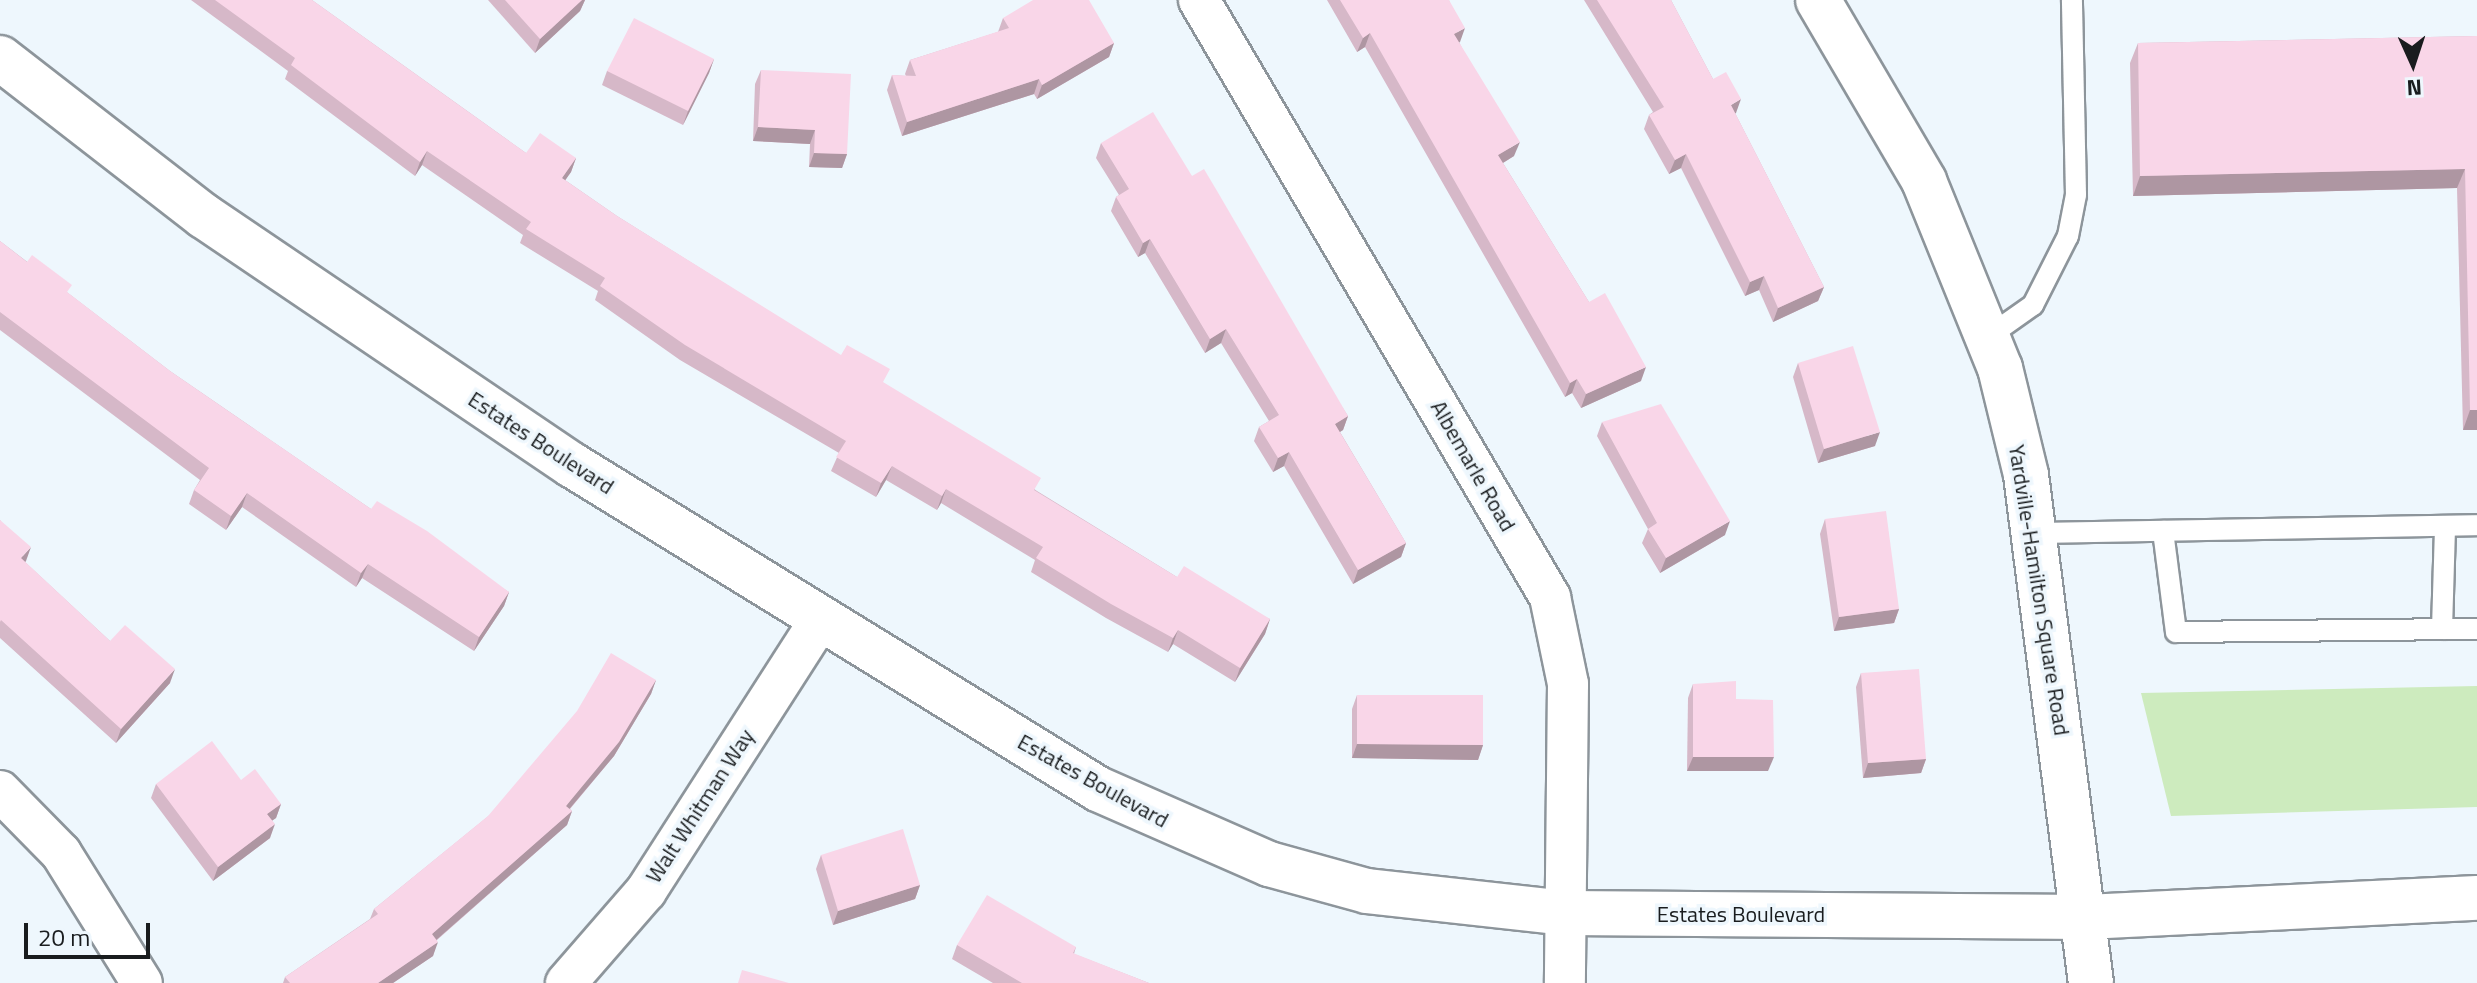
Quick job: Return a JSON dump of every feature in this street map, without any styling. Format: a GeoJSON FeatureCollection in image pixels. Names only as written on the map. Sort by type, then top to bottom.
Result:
{"type":"FeatureCollection","features":[{"type":"Feature","properties":{"kind":"street","name":"Albemarle Road"},"geometry":{"type":"LineString","coordinates":[[1199,0],[1550,597],[1568,684],[1565,983]]}},
{"type":"Feature","properties":{"kind":"street","name":"Yardville-Hamilton Square Road"},"geometry":{"type":"LineString","coordinates":[[1818,0],[1924,181],[1989,336],[2034,533],[2086,917],[2091,983]]}},
{"type":"Feature","properties":{"kind":"street","name":"Estates Boulevard"},"geometry":{"type":"LineString","coordinates":[[0,58],[204,216],[572,465],[1098,789],[1188,832],[1367,891],[1566,913],[2086,917],[2477,898]]}},
{"type":"Feature","properties":{"kind":"street","name":"Walt Whitman Way"},"geometry":{"type":"LineString","coordinates":[[566,983],[646,891],[821,618]]}},
{"type":"Feature","properties":{"kind":"street"},"geometry":{"type":"LineString","coordinates":[[0,791],[61,853],[142,983]]}},
{"type":"Feature","properties":{"kind":"lane"},"geometry":{"type":"LineString","coordinates":[[1989,336],[2033,305],[2068,236],[2076,195],[2072,0]]}},
{"type":"Feature","properties":{"kind":"lane"},"geometry":{"type":"LineString","coordinates":[[2034,533],[2477,525]]}},
{"type":"Feature","properties":{"kind":"lane"},"geometry":{"type":"LineString","coordinates":[[2442,629],[2445,526]]}},
{"type":"Feature","properties":{"kind":"lane"},"geometry":{"type":"LineString","coordinates":[[2163,531],[2176,632],[2477,629]]}},
{"type":"Feature","properties":{"kind":"green space"},"geometry":{"type":"Polygon","coordinates":[[[2477,686],[2477,807],[2171,816],[2141,693],[2477,686]]]}},
{"type":"Feature","properties":{"kind":"building"},"geometry":{"type":"Polygon","coordinates":[[[215,0],[312,0],[526,153],[540,133],[576,158],[562,178],[617,216],[841,355],[847,345],[890,369],[883,382],[1041,478],[1034,490],[1177,577],[1184,566],[1270,619],[1240,668],[1178,630],[1173,638],[1111,604],[1036,558],[1043,547],[946,489],[942,496],[892,466],[881,483],[836,457],[846,441],[685,345],[600,286],[605,278],[526,229],[531,222],[427,151],[420,162],[291,65],[295,58],[215,0]]]}},
{"type":"Feature","properties":{"kind":"building"},"geometry":{"type":"Polygon","coordinates":[[[505,0],[582,0],[540,39],[505,0]]]}},
{"type":"Feature","properties":{"kind":"building"},"geometry":{"type":"Polygon","coordinates":[[[1033,0],[1089,0],[1114,43],[1042,85],[1039,79],[907,122],[892,75],[916,76],[910,60],[1009,28],[1003,18],[1033,0]]]}},
{"type":"Feature","properties":{"kind":"building"},"geometry":{"type":"Polygon","coordinates":[[[1340,0],[1449,0],[1465,28],[1454,34],[1520,142],[1498,155],[1589,302],[1605,293],[1646,367],[1586,394],[1577,379],[1570,383],[1370,33],[1363,38],[1340,0]]]}},
{"type":"Feature","properties":{"kind":"building"},"geometry":{"type":"Polygon","coordinates":[[[1597,0],[1671,0],[1713,79],[1726,72],[1741,99],[1731,105],[1824,287],[1778,308],[1764,276],[1750,282],[1686,154],[1675,160],[1649,115],[1664,107],[1597,0]]]}},
{"type":"Feature","properties":{"kind":"building"},"geometry":{"type":"Polygon","coordinates":[[[634,18],[714,59],[688,111],[607,71],[634,18]]]}},
{"type":"Feature","properties":{"kind":"building"},"geometry":{"type":"Polygon","coordinates":[[[2477,36],[2477,410],[2470,410],[2465,169],[2140,176],[2138,43],[2477,36]]]}},
{"type":"Feature","properties":{"kind":"building"},"geometry":{"type":"Polygon","coordinates":[[[761,70],[851,74],[847,154],[814,153],[815,130],[758,127],[761,70]]]}},
{"type":"Feature","properties":{"kind":"building"},"geometry":{"type":"Polygon","coordinates":[[[1153,112],[1192,176],[1204,169],[1220,196],[1348,416],[1335,424],[1406,543],[1358,570],[1289,452],[1278,458],[1259,427],[1279,415],[1226,329],[1210,339],[1150,239],[1143,243],[1116,197],[1129,189],[1101,143],[1153,112]]]}},
{"type":"Feature","properties":{"kind":"building"},"geometry":{"type":"Polygon","coordinates":[[[0,241],[27,262],[32,255],[72,285],[67,292],[170,371],[371,509],[377,501],[427,531],[509,592],[479,637],[368,564],[361,573],[247,493],[231,516],[194,490],[209,468],[0,312],[0,241]]]}},
{"type":"Feature","properties":{"kind":"building"},"geometry":{"type":"Polygon","coordinates":[[[1853,346],[1880,432],[1824,449],[1798,363],[1853,346]]]}},
{"type":"Feature","properties":{"kind":"building"},"geometry":{"type":"Polygon","coordinates":[[[1661,404],[1730,521],[1666,558],[1648,529],[1657,523],[1602,422],[1661,404]]]}},
{"type":"Feature","properties":{"kind":"building"},"geometry":{"type":"Polygon","coordinates":[[[1886,511],[1899,609],[1839,617],[1825,519],[1886,511]]]}},
{"type":"Feature","properties":{"kind":"building"},"geometry":{"type":"Polygon","coordinates":[[[0,520],[31,547],[21,558],[110,641],[125,625],[175,669],[121,729],[0,622],[0,520]]]}},
{"type":"Feature","properties":{"kind":"building"},"geometry":{"type":"Polygon","coordinates":[[[611,653],[656,680],[619,742],[566,806],[572,811],[432,934],[438,942],[378,983],[290,983],[285,977],[378,914],[374,909],[488,816],[577,711],[611,653]]]}},
{"type":"Feature","properties":{"kind":"building"},"geometry":{"type":"Polygon","coordinates":[[[1919,669],[1926,759],[1868,763],[1861,673],[1919,669]]]}},
{"type":"Feature","properties":{"kind":"building"},"geometry":{"type":"Polygon","coordinates":[[[1736,681],[1736,699],[1773,700],[1774,757],[1693,757],[1693,684],[1736,681]]]}},
{"type":"Feature","properties":{"kind":"building"},"geometry":{"type":"Polygon","coordinates":[[[1357,695],[1483,695],[1483,745],[1357,744],[1357,695]]]}},
{"type":"Feature","properties":{"kind":"building"},"geometry":{"type":"Polygon","coordinates":[[[212,741],[241,780],[255,769],[281,804],[267,814],[275,824],[218,867],[156,784],[212,741]]]}},
{"type":"Feature","properties":{"kind":"building"},"geometry":{"type":"Polygon","coordinates":[[[903,829],[920,885],[838,911],[821,855],[903,829]]]}},
{"type":"Feature","properties":{"kind":"building"},"geometry":{"type":"Polygon","coordinates":[[[987,895],[1076,947],[1073,953],[1149,983],[1022,983],[957,945],[987,895]]]}},
{"type":"Feature","properties":{"kind":"building"},"geometry":{"type":"Polygon","coordinates":[[[742,970],[789,983],[738,983],[742,970]]]}}]}
